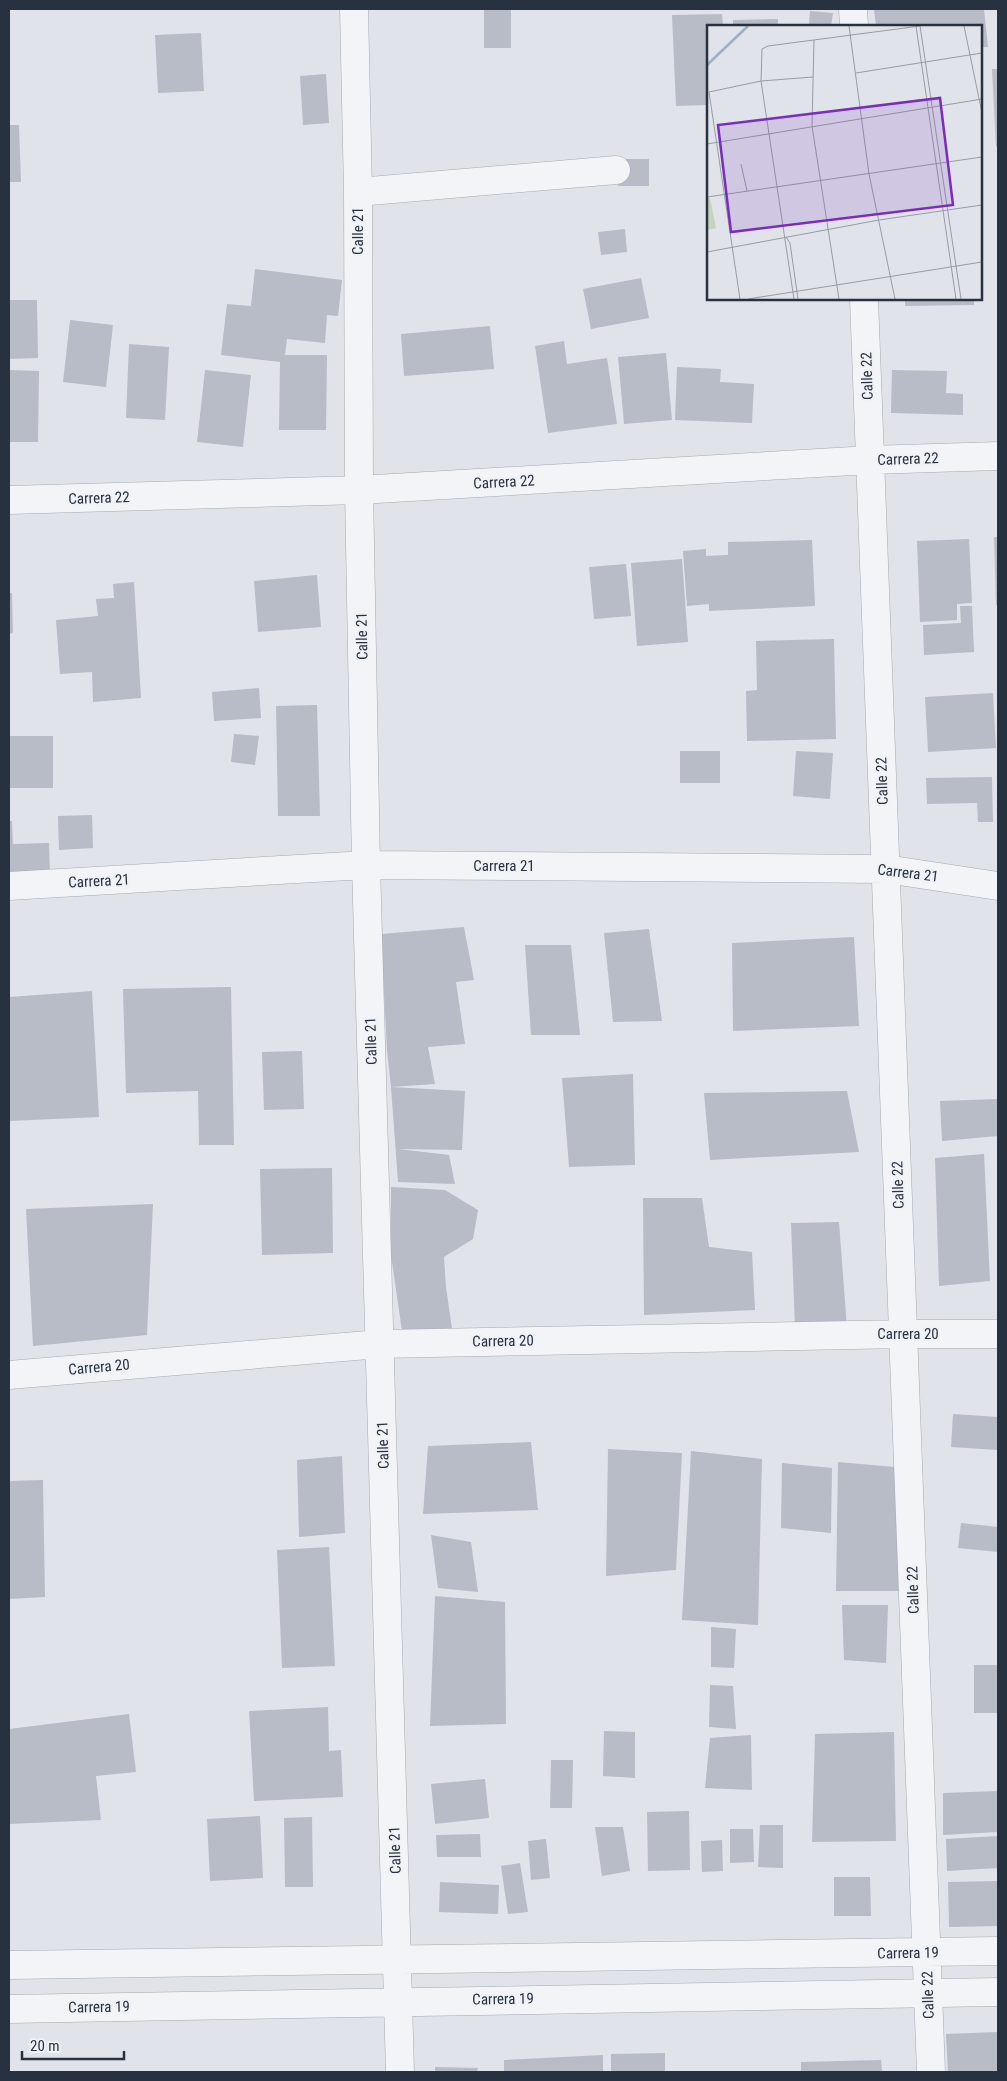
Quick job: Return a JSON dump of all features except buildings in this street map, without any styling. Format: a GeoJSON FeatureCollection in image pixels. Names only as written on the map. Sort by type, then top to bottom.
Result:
{"type":"FeatureCollection","features":[{"type":"Feature","properties":{"kind":"street","name":"Calle 21"},"geometry":{"type":"LineString","coordinates":[[354,9],[358,192],[359,490],[366,865],[400,2072]]}},
{"type":"Feature","properties":{"kind":"street"},"geometry":{"type":"LineString","coordinates":[[853,9],[854,25]]}},
{"type":"Feature","properties":{"kind":"street"},"geometry":{"type":"LineString","coordinates":[[358,192],[616,170]]}},
{"type":"Feature","properties":{"kind":"street","name":"Calle 22"},"geometry":{"type":"LineString","coordinates":[[864,300],[931,2072]]}},
{"type":"Feature","properties":{"kind":"street","name":"Carrera 22"},"geometry":{"type":"LineString","coordinates":[[9,500],[359,490],[870,460],[998,456]]}},
{"type":"Feature","properties":{"kind":"street","name":"Carrera 21"},"geometry":{"type":"LineString","coordinates":[[9,886],[366,865],[886,869],[998,886]]}},
{"type":"Feature","properties":{"kind":"street","name":"Carrera 20"},"geometry":{"type":"LineString","coordinates":[[9,1375],[380,1344],[903,1334],[998,1334]]}},
{"type":"Feature","properties":{"kind":"street","name":"Carrera 19"},"geometry":{"type":"LineString","coordinates":[[9,1965],[998,1952]]}},
{"type":"Feature","properties":{"kind":"street","name":"Carrera 19"},"geometry":{"type":"LineString","coordinates":[[9,2009],[998,1992]]}}]}
